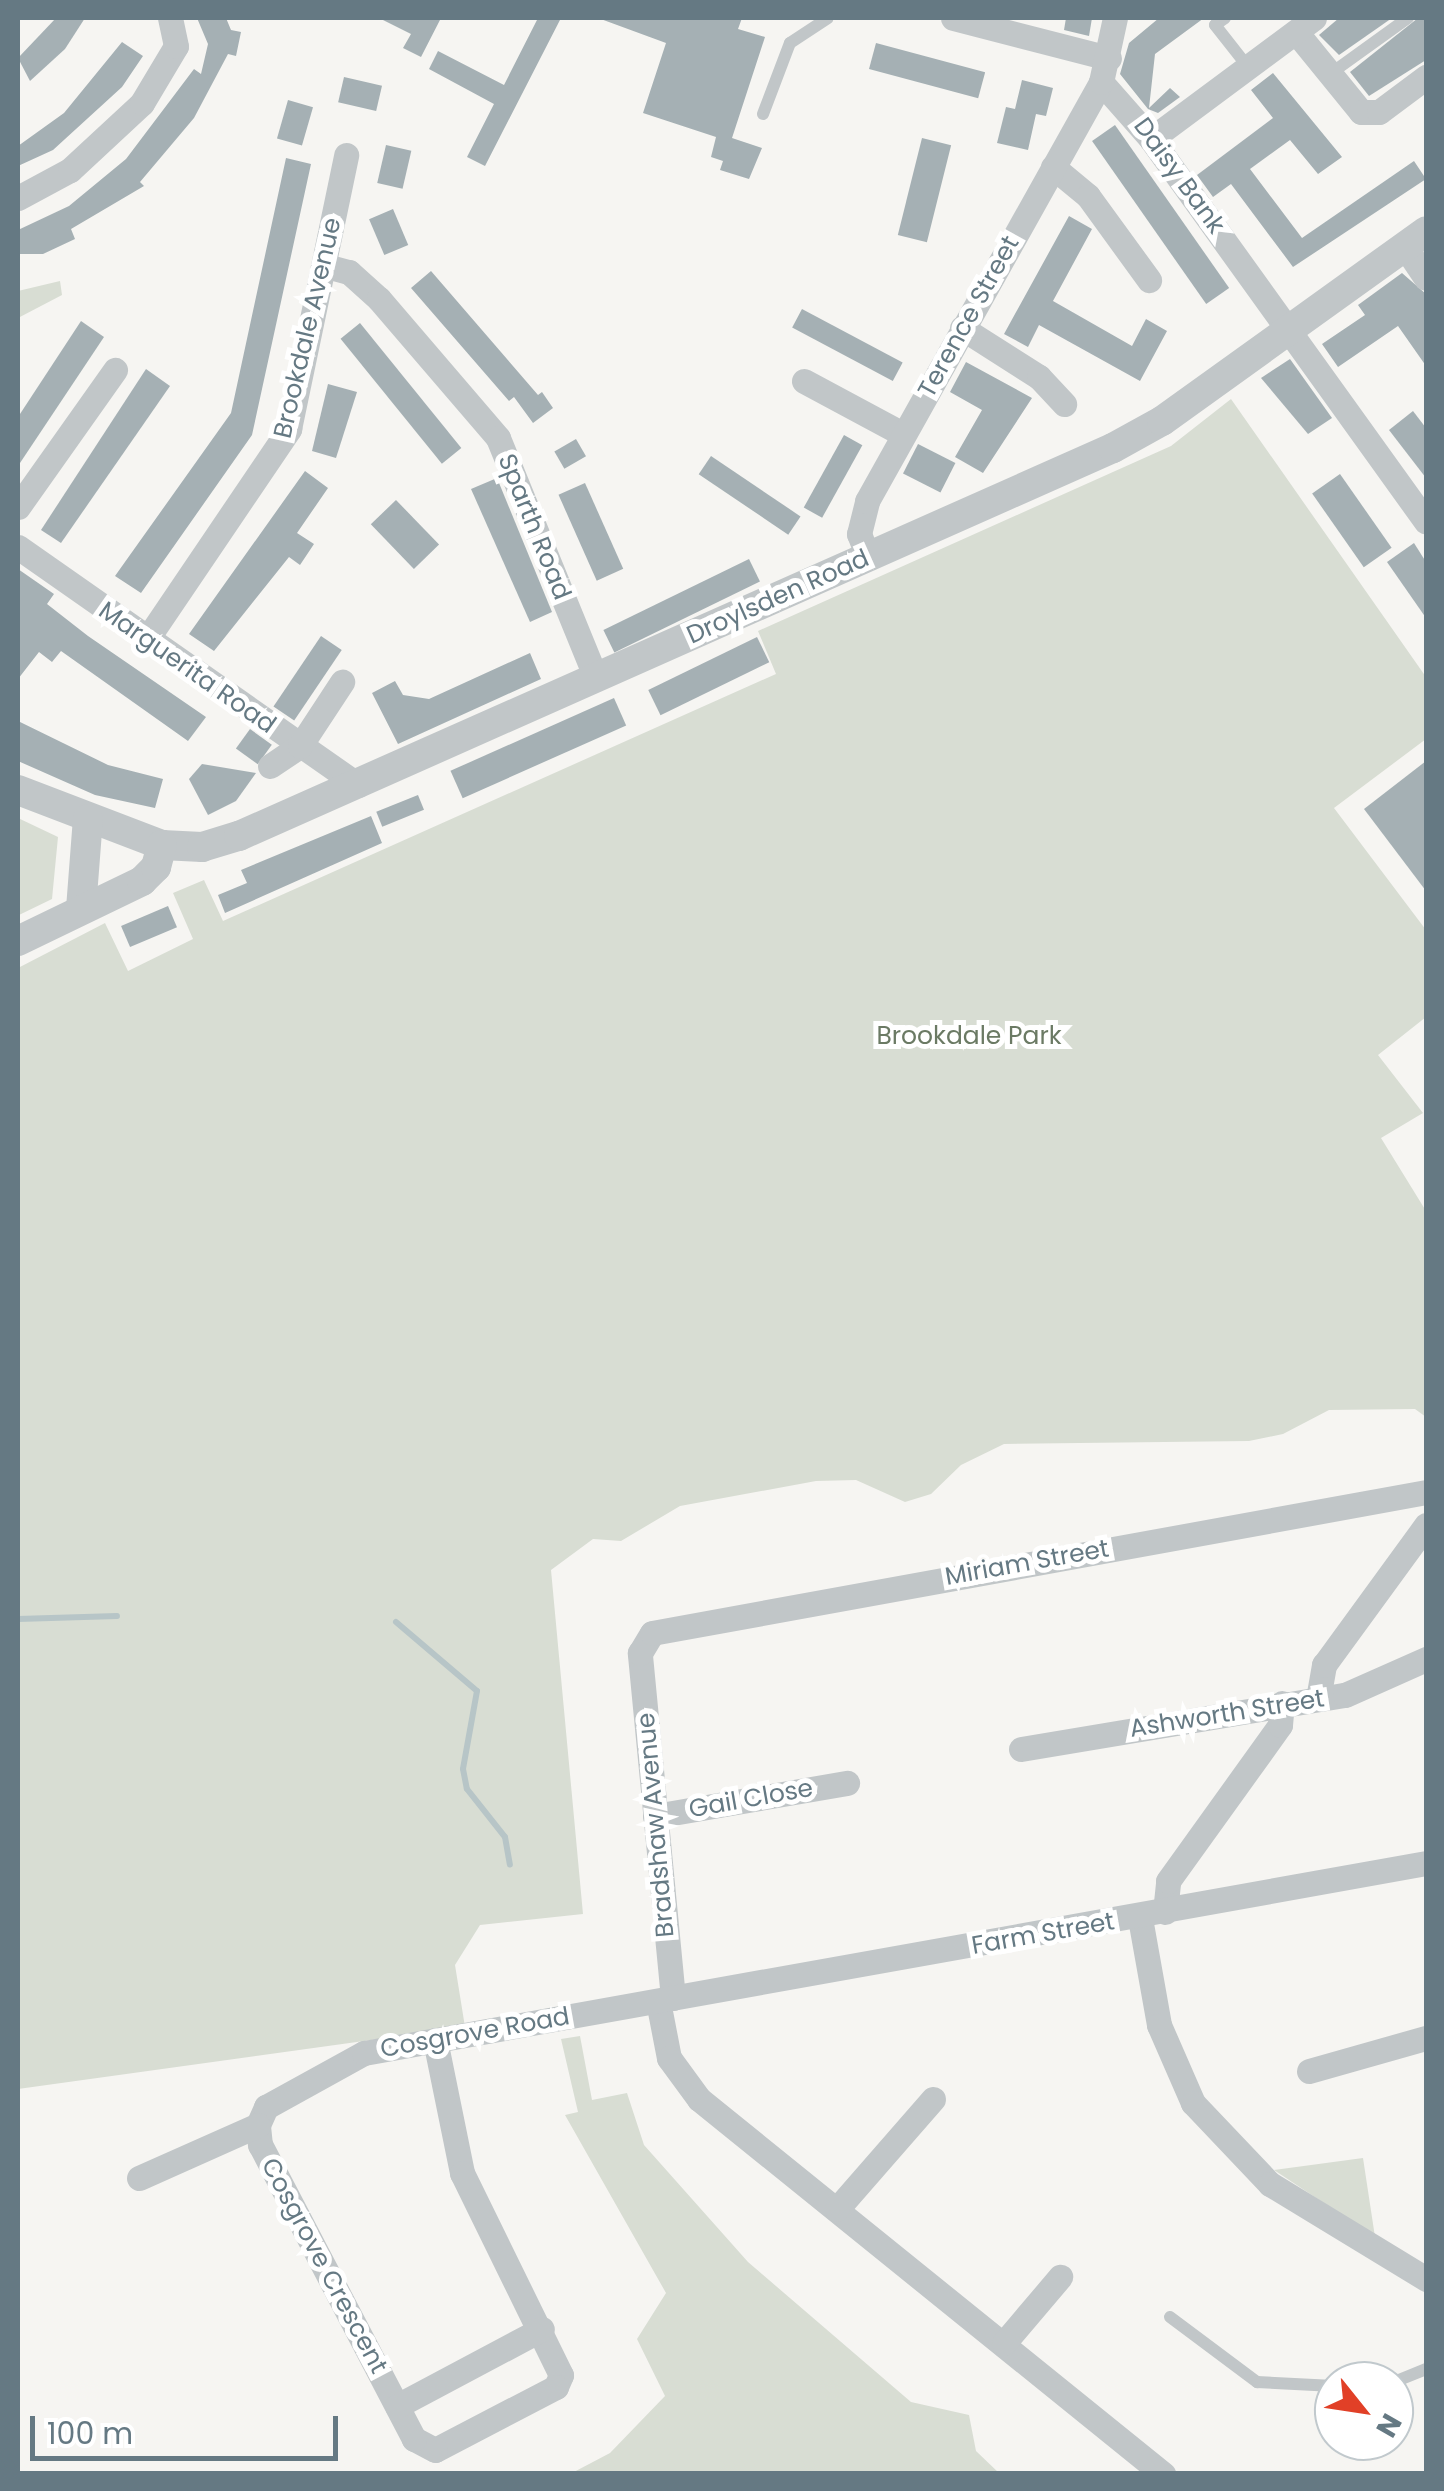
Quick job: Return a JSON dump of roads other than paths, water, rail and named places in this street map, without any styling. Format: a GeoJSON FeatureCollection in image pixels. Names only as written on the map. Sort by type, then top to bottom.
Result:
{"type":"FeatureCollection","features":[{"type":"Feature","properties":{"kind":"street"},"geometry":{"type":"LineString","coordinates":[[18,198],[70,170],[142,103],[176,46],[170,18]]}},
{"type":"Feature","properties":{"kind":"street"},"geometry":{"type":"LineString","coordinates":[[952,18],[1031,27],[1105,70],[1115,18]]}},
{"type":"Feature","properties":{"kind":"street"},"geometry":{"type":"LineString","coordinates":[[1151,138],[1305,25],[1330,74],[1360,112],[1379,112],[1426,77]]}},
{"type":"Feature","properties":{"kind":"street","name":"Daisy Bank"},"geometry":{"type":"LineString","coordinates":[[1105,70],[1426,521]]}},
{"type":"Feature","properties":{"kind":"street","name":"Terence Street"},"geometry":{"type":"LineString","coordinates":[[868,557],[859,534],[862,514],[1105,70]]}},
{"type":"Feature","properties":{"kind":"street","name":"Brookdale Avenue"},"geometry":{"type":"LineString","coordinates":[[146,639],[278,452],[326,266],[346,155]]}},
{"type":"Feature","properties":{"kind":"street"},"geometry":{"type":"LineString","coordinates":[[1053,167],[1088,196],[1149,280]]}},
{"type":"Feature","properties":{"kind":"street"},"geometry":{"type":"LineString","coordinates":[[1416,239],[1426,278]]}},
{"type":"Feature","properties":{"kind":"street","name":"Droylsden Road"},"geometry":{"type":"LineString","coordinates":[[18,790],[162,844],[216,844],[358,786],[1150,428],[1416,239]]}},
{"type":"Feature","properties":{"kind":"street","name":"Sparth Road"},"geometry":{"type":"LineString","coordinates":[[326,266],[350,272],[379,299],[498,438],[596,678]]}},
{"type":"Feature","properties":{"kind":"street"},"geometry":{"type":"LineString","coordinates":[[962,328],[1039,378],[1064,404]]}},
{"type":"Feature","properties":{"kind":"street"},"geometry":{"type":"LineString","coordinates":[[18,507],[115,370]]}},
{"type":"Feature","properties":{"kind":"street"},"geometry":{"type":"LineString","coordinates":[[804,380],[903,434]]}},
{"type":"Feature","properties":{"kind":"street","name":"Marguerita Road"},"geometry":{"type":"LineString","coordinates":[[18,547],[300,746],[335,764],[358,786]]}},
{"type":"Feature","properties":{"kind":"street"},"geometry":{"type":"LineString","coordinates":[[270,766],[300,746],[342,682]]}},
{"type":"Feature","properties":{"kind":"street"},"geometry":{"type":"LineString","coordinates":[[81,908],[88,819]]}},
{"type":"Feature","properties":{"kind":"street"},"geometry":{"type":"LineString","coordinates":[[18,940],[142,881],[156,866],[162,844]]}},
{"type":"Feature","properties":{"kind":"street","name":"Miriam Street"},"geometry":{"type":"LineString","coordinates":[[640,1653],[652,1633],[664,1628],[1426,1492]]}},
{"type":"Feature","properties":{"kind":"street"},"geometry":{"type":"LineString","coordinates":[[1318,1699],[1324,1665],[1426,1525]]}},
{"type":"Feature","properties":{"kind":"street","name":"Bradshaw Avenue"},"geometry":{"type":"LineString","coordinates":[[640,1653],[655,1816],[668,2058],[682,2081],[822,2205],[837,2210],[1163,2474]]}},
{"type":"Feature","properties":{"kind":"street","name":"Ashworth Street"},"geometry":{"type":"LineString","coordinates":[[1022,1749],[1360,1691],[1426,1659]]}},
{"type":"Feature","properties":{"kind":"street"},"geometry":{"type":"LineString","coordinates":[[1282,1703],[1280,1724],[1168,1881],[1152,1915],[1159,2025],[1193,2104],[1270,2184],[1426,2279]]}},
{"type":"Feature","properties":{"kind":"street","name":"Gail Close"},"geometry":{"type":"LineString","coordinates":[[655,1816],[847,1783]]}},
{"type":"Feature","properties":{"kind":"street","name":"Farm Street"},"geometry":{"type":"LineString","coordinates":[[665,1999],[1426,1863]]}},
{"type":"Feature","properties":{"kind":"street","name":"Cosgrove Road"},"geometry":{"type":"LineString","coordinates":[[140,2178],[258,2125],[266,2107],[364,2052],[665,1999]]}},
{"type":"Feature","properties":{"kind":"street"},"geometry":{"type":"LineString","coordinates":[[1309,2071],[1426,2038]]}},
{"type":"Feature","properties":{"kind":"street","name":"Cosgrove Crescent"},"geometry":{"type":"LineString","coordinates":[[258,2125],[260,2144],[414,2439],[435,2450],[556,2387],[561,2364],[462,2173],[435,2040]]}},
{"type":"Feature","properties":{"kind":"street"},"geometry":{"type":"LineString","coordinates":[[837,2210],[933,2098]]}},
{"type":"Feature","properties":{"kind":"street"},"geometry":{"type":"LineString","coordinates":[[1004,2342],[1060,2277]]}},
{"type":"Feature","properties":{"kind":"street"},"geometry":{"type":"LineString","coordinates":[[397,2406],[542,2328]]}},
{"type":"Feature","properties":{"kind":"lane"},"geometry":{"type":"LineString","coordinates":[[763,114],[790,43],[828,18]]}},
{"type":"Feature","properties":{"kind":"lane"},"geometry":{"type":"LineString","coordinates":[[1225,18],[1215,25],[1248,67]]}},
{"type":"Feature","properties":{"kind":"lane"},"geometry":{"type":"LineString","coordinates":[[1330,74],[1408,18]]}},
{"type":"Feature","properties":{"kind":"lane"},"geometry":{"type":"LineString","coordinates":[[1170,2318],[1257,2382],[1314,2385]]}},
{"type":"Feature","properties":{"kind":"waterway"},"geometry":{"type":"LineString","coordinates":[[18,1619],[117,1616]]}},
{"type":"Feature","properties":{"kind":"waterway"},"geometry":{"type":"LineString","coordinates":[[396,1622],[477,1691],[463,1769],[467,1789],[505,1837],[510,1865]]}},
{"type":"Feature","properties":{"kind":"park label","name":"Brookdale Park"},"geometry":{"type":"Point","coordinates":[969,1036]}}]}
